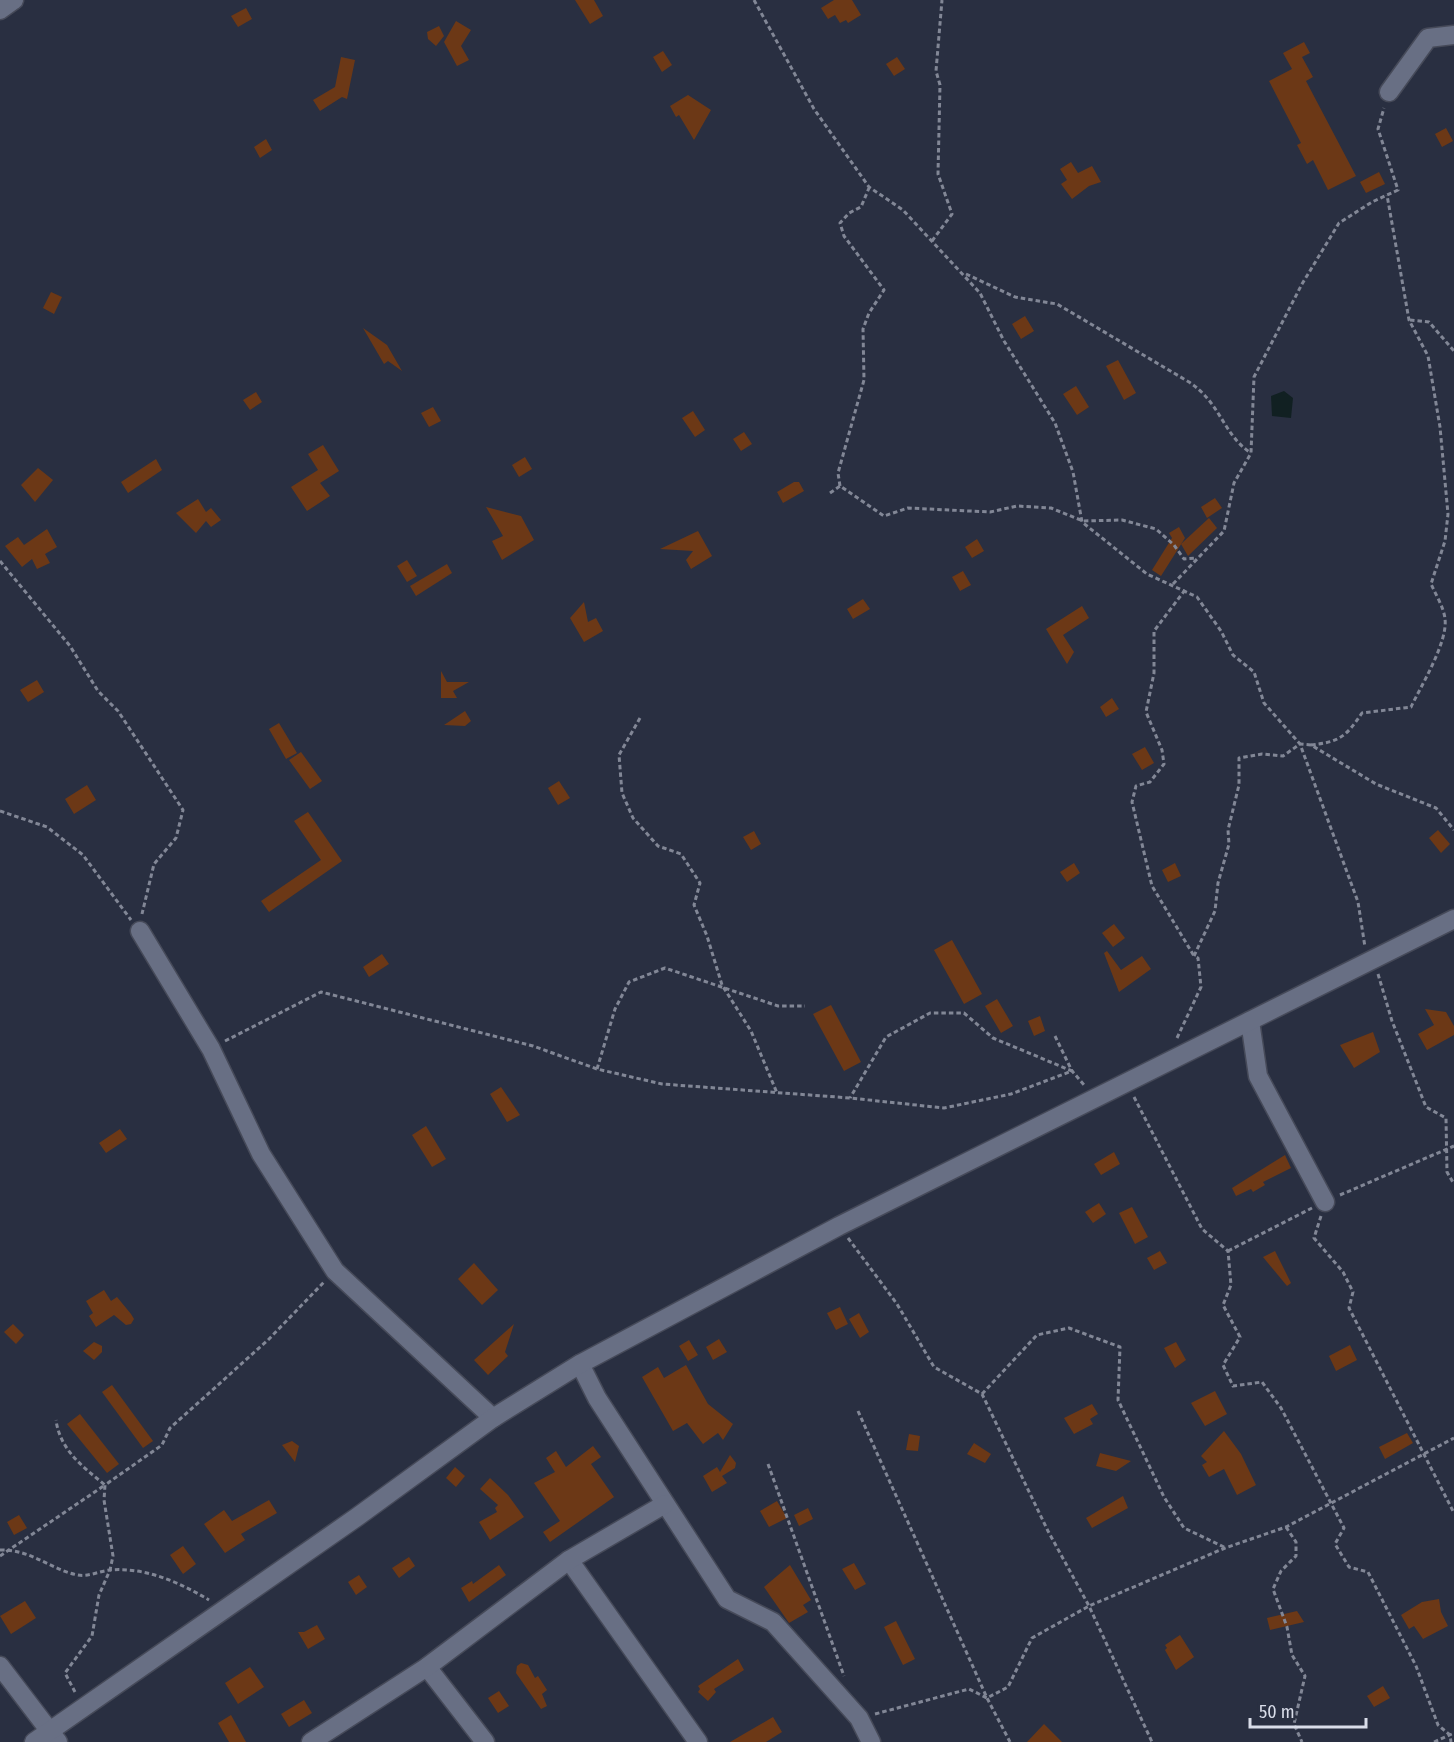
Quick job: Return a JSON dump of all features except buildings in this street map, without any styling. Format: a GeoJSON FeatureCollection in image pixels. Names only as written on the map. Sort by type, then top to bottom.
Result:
{"type":"FeatureCollection","features":[{"type":"Feature","properties":{"kind":"street"},"geometry":{"type":"LineString","coordinates":[[0,10],[14,0]]}},
{"type":"Feature","properties":{"kind":"street"},"geometry":{"type":"LineString","coordinates":[[1389,92],[1428,38],[1454,35]]}},
{"type":"Feature","properties":{"kind":"street"},"geometry":{"type":"LineString","coordinates":[[34,1742],[54,1737],[83,1707],[357,1517],[493,1418],[580,1364],[839,1226],[1454,919]]}},
{"type":"Feature","properties":{"kind":"street"},"geometry":{"type":"LineString","coordinates":[[140,931],[211,1049],[261,1154],[335,1271],[493,1418]]}},
{"type":"Feature","properties":{"kind":"street"},"geometry":{"type":"LineString","coordinates":[[1250,1020],[1258,1076],[1325,1202]]}},
{"type":"Feature","properties":{"kind":"street"},"geometry":{"type":"LineString","coordinates":[[580,1364],[597,1398],[727,1599],[773,1622],[859,1718],[871,1742]]}},
{"type":"Feature","properties":{"kind":"street"},"geometry":{"type":"LineString","coordinates":[[311,1742],[427,1667],[569,1560],[665,1504]]}},
{"type":"Feature","properties":{"kind":"street"},"geometry":{"type":"LineString","coordinates":[[569,1560],[698,1742]]}},
{"type":"Feature","properties":{"kind":"street"},"geometry":{"type":"LineString","coordinates":[[0,1666],[54,1737]]}},
{"type":"Feature","properties":{"kind":"street"},"geometry":{"type":"LineString","coordinates":[[427,1667],[485,1742]]}},
{"type":"Feature","properties":{"kind":"path"},"geometry":{"type":"LineString","coordinates":[[754,0],[814,109],[869,187],[903,210],[949,262],[964,273],[1015,297],[1057,304],[1201,389],[1219,410],[1239,446],[1251,453]]}},
{"type":"Feature","properties":{"kind":"path"},"geometry":{"type":"LineString","coordinates":[[932,241],[952,214],[938,174],[940,85],[936,71],[942,0]]}},
{"type":"Feature","properties":{"kind":"path"},"geometry":{"type":"LineString","coordinates":[[1172,585],[1224,531],[1234,483],[1251,453],[1254,377],[1297,295],[1339,223],[1398,190],[1378,129],[1389,92]]}},
{"type":"Feature","properties":{"kind":"path"},"geometry":{"type":"LineString","coordinates":[[869,187],[861,207],[849,213],[840,223],[844,236],[884,290],[869,313],[863,329],[864,380],[838,473],[840,486],[884,516],[908,508],[990,512],[1017,506],[1052,508],[1083,521],[1135,567],[1185,590],[1206,607],[1233,655],[1254,672],[1264,703],[1300,744],[1358,902],[1363,943],[1374,960],[1392,1021],[1426,1107],[1446,1118],[1447,1172],[1454,1184]]}},
{"type":"Feature","properties":{"kind":"path"},"geometry":{"type":"LineString","coordinates":[[1194,956],[1215,911],[1218,883],[1229,844],[1228,830],[1239,785],[1239,758],[1262,754],[1283,756],[1300,744],[1335,742],[1351,730],[1362,713],[1411,707],[1436,658],[1445,632],[1445,618],[1431,584],[1445,541],[1448,514],[1440,427],[1428,356],[1409,320],[1387,195]]}},
{"type":"Feature","properties":{"kind":"path"},"geometry":{"type":"LineString","coordinates":[[964,273],[980,293],[1014,358],[1055,423],[1074,472],[1083,521]]}},
{"type":"Feature","properties":{"kind":"path"},"geometry":{"type":"LineString","coordinates":[[1409,320],[1429,322],[1454,351]]}},
{"type":"Feature","properties":{"kind":"path"},"geometry":{"type":"LineString","coordinates":[[830,493],[840,486]]}},
{"type":"Feature","properties":{"kind":"path"},"geometry":{"type":"LineString","coordinates":[[1083,521],[1122,520],[1156,529],[1174,545],[1184,559],[1198,558]]}},
{"type":"Feature","properties":{"kind":"path"},"geometry":{"type":"LineString","coordinates":[[0,561],[70,646],[98,691],[118,711],[183,810],[176,838],[154,864],[144,900],[140,931]]}},
{"type":"Feature","properties":{"kind":"path"},"geometry":{"type":"LineString","coordinates":[[1165,1065],[1201,987],[1198,958],[1194,956],[1152,886],[1132,802],[1136,786],[1150,782],[1164,764],[1162,750],[1146,712],[1154,673],[1154,631],[1185,590]]}},
{"type":"Feature","properties":{"kind":"path"},"geometry":{"type":"LineString","coordinates":[[640,718],[619,755],[622,794],[633,818],[658,846],[681,854],[700,883],[694,905],[707,936],[722,985],[751,1031],[777,1093]]}},
{"type":"Feature","properties":{"kind":"path"},"geometry":{"type":"LineString","coordinates":[[1311,745],[1376,784],[1436,808],[1454,830]]}},
{"type":"Feature","properties":{"kind":"path"},"geometry":{"type":"LineString","coordinates":[[0,811],[46,827],[82,855],[140,931]]}},
{"type":"Feature","properties":{"kind":"path"},"geometry":{"type":"LineString","coordinates":[[597,1069],[615,1009],[628,982],[665,968],[722,985],[778,1006],[805,1006]]}},
{"type":"Feature","properties":{"kind":"path"},"geometry":{"type":"LineString","coordinates":[[211,1049],[240,1031],[321,992],[533,1046],[597,1069],[662,1084],[850,1098],[944,1108],[1011,1094],[1071,1071]]}},
{"type":"Feature","properties":{"kind":"path"},"geometry":{"type":"LineString","coordinates":[[850,1098],[886,1037],[930,1012],[964,1013],[993,1038],[1071,1071]]}},
{"type":"Feature","properties":{"kind":"path"},"geometry":{"type":"LineString","coordinates":[[1055,1036],[1071,1071],[1097,1098]]}},
{"type":"Feature","properties":{"kind":"path"},"geometry":{"type":"LineString","coordinates":[[1128,1083],[1202,1229],[1228,1251],[1231,1285],[1223,1305],[1240,1337],[1223,1365],[1233,1386],[1262,1382],[1281,1408],[1344,1528],[1335,1544],[1349,1567],[1368,1572],[1416,1666],[1438,1725],[1452,1734]]}},
{"type":"Feature","properties":{"kind":"path"},"geometry":{"type":"LineString","coordinates":[[1325,1202],[1314,1238],[1343,1272],[1353,1292],[1349,1308],[1454,1513]]}},
{"type":"Feature","properties":{"kind":"path"},"geometry":{"type":"LineString","coordinates":[[839,1226],[897,1304],[934,1367],[982,1394],[1048,1531],[1089,1606],[1152,1742]]}},
{"type":"Feature","properties":{"kind":"path"},"geometry":{"type":"LineString","coordinates":[[0,1556],[162,1445],[170,1428],[267,1340],[335,1271]]}},
{"type":"Feature","properties":{"kind":"path"},"geometry":{"type":"LineString","coordinates":[[982,1394],[1037,1335],[1069,1328],[1120,1347],[1118,1400],[1164,1497],[1184,1528],[1225,1548]]}},
{"type":"Feature","properties":{"kind":"path"},"geometry":{"type":"LineString","coordinates":[[858,1411],[987,1698],[1010,1742]]}},
{"type":"Feature","properties":{"kind":"path"},"geometry":{"type":"LineString","coordinates":[[57,1420],[58,1435],[77,1462],[105,1485]]}},
{"type":"Feature","properties":{"kind":"path"},"geometry":{"type":"LineString","coordinates":[[987,1698],[1008,1687],[1032,1638],[1089,1606],[1225,1548],[1286,1527],[1454,1438]]}},
{"type":"Feature","properties":{"kind":"path"},"geometry":{"type":"LineString","coordinates":[[768,1464],[847,1684]]}},
{"type":"Feature","properties":{"kind":"path"},"geometry":{"type":"LineString","coordinates":[[83,1707],[65,1673],[92,1636],[99,1595],[110,1570],[113,1556],[104,1500],[105,1485]]}},
{"type":"Feature","properties":{"kind":"path"},"geometry":{"type":"LineString","coordinates":[[1286,1527],[1296,1542],[1296,1556],[1281,1571],[1273,1589],[1287,1627],[1292,1655],[1305,1676],[1294,1724],[1302,1742]]}},
{"type":"Feature","properties":{"kind":"path"},"geometry":{"type":"LineString","coordinates":[[0,1550],[10,1550],[40,1558],[79,1575],[110,1570],[143,1571],[187,1587],[224,1608]]}},
{"type":"Feature","properties":{"kind":"path"},"geometry":{"type":"LineString","coordinates":[[859,1718],[969,1689],[987,1698]]}},
{"type":"Feature","properties":{"kind":"path"},"geometry":{"type":"LineString","coordinates":[[1434,1742],[1452,1734]]}},
{"type":"Feature","properties":{"kind":"path"},"geometry":{"type":"LineString","coordinates":[[1451,1742],[1452,1734]]}},
{"type":"Feature","properties":{"kind":"shaded area"},"geometry":{"type":"Polygon","coordinates":[[[1284,391],[1293,398],[1291,418],[1272,416],[1271,396],[1284,391]]]}}]}
